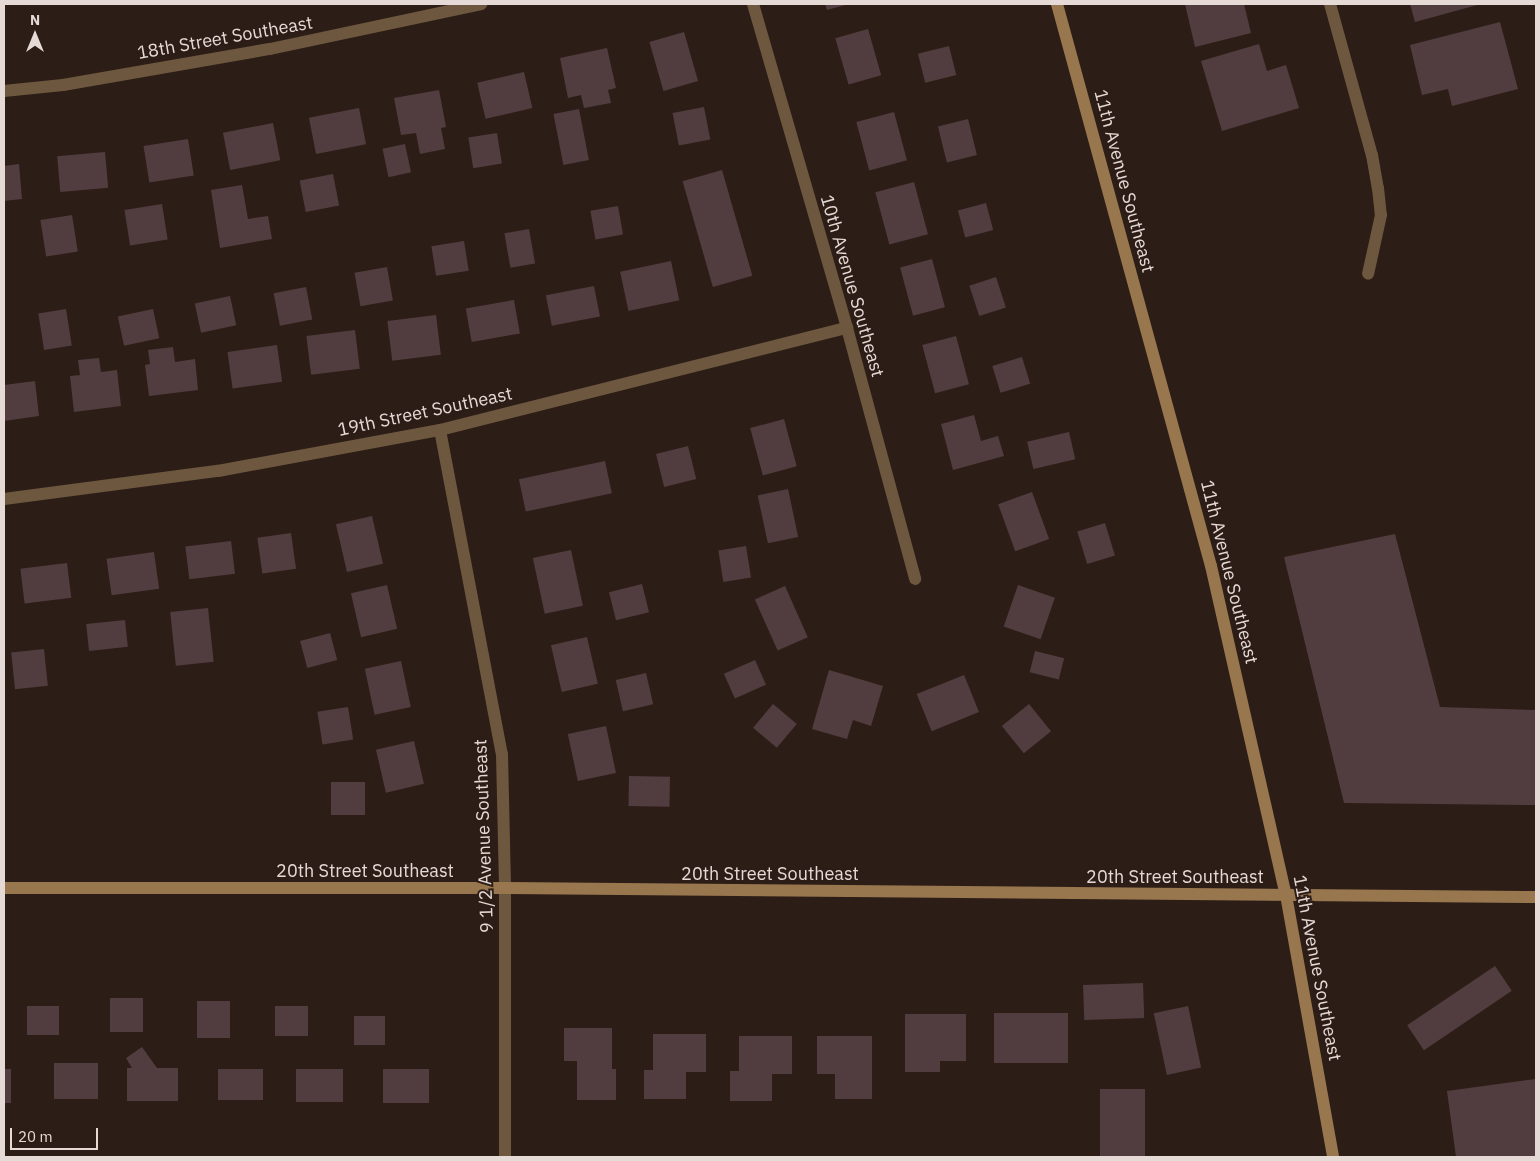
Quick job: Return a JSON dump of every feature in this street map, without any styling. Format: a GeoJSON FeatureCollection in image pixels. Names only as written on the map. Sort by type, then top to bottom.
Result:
{"type":"FeatureCollection","features":[{"type":"Feature","properties":{"kind":"street","name":"18th Street Southeast"},"geometry":{"type":"LineString","coordinates":[[4,91],[63,85],[270,49],[481,4]]}},
{"type":"Feature","properties":{"kind":"street","name":"10th Avenue Southeast"},"geometry":{"type":"LineString","coordinates":[[753,4],[847,328],[915,579]]}},
{"type":"Feature","properties":{"kind":"street","name":"11th Avenue Southeast"},"geometry":{"type":"LineString","coordinates":[[1057,4],[1211,566],[1286,896],[1333,1157]]}},
{"type":"Feature","properties":{"kind":"street"},"geometry":{"type":"LineString","coordinates":[[1330,4],[1372,154],[1378,188],[1381,215],[1368,274]]}},
{"type":"Feature","properties":{"kind":"street","name":"19th Street Southeast"},"geometry":{"type":"LineString","coordinates":[[4,499],[218,471],[440,430],[847,328]]}},
{"type":"Feature","properties":{"kind":"street","name":"9 1/2 Avenue Southeast"},"geometry":{"type":"LineString","coordinates":[[440,430],[500,745],[505,888],[505,1157]]}},
{"type":"Feature","properties":{"kind":"street","name":"20th Street Southeast"},"geometry":{"type":"LineString","coordinates":[[4,888],[505,888],[1536,897]]}},
{"type":"Feature","properties":{"kind":"building"},"geometry":{"type":"Polygon","coordinates":[[[825,4],[849,4],[827,10],[825,4]]]}},
{"type":"Feature","properties":{"kind":"building"},"geometry":{"type":"Polygon","coordinates":[[[1185,4],[1244,4],[1251,33],[1195,47],[1185,4]]]}},
{"type":"Feature","properties":{"kind":"building"},"geometry":{"type":"Polygon","coordinates":[[[1410,4],[1481,4],[1415,22],[1410,4]]]}},
{"type":"Feature","properties":{"kind":"building"},"geometry":{"type":"Polygon","coordinates":[[[1500,22],[1518,89],[1452,106],[1448,89],[1422,95],[1410,45],[1500,22]]]}},
{"type":"Feature","properties":{"kind":"building"},"geometry":{"type":"Polygon","coordinates":[[[868,29],[881,75],[849,85],[835,38],[868,29]]]}},
{"type":"Feature","properties":{"kind":"building"},"geometry":{"type":"Polygon","coordinates":[[[684,32],[698,81],[663,91],[649,42],[684,32]]]}},
{"type":"Feature","properties":{"kind":"building"},"geometry":{"type":"Polygon","coordinates":[[[1259,44],[1267,71],[1286,65],[1299,108],[1222,131],[1201,61],[1259,44]]]}},
{"type":"Feature","properties":{"kind":"building"},"geometry":{"type":"Polygon","coordinates":[[[949,46],[956,75],[925,83],[918,54],[949,46]]]}},
{"type":"Feature","properties":{"kind":"building"},"geometry":{"type":"Polygon","coordinates":[[[607,48],[616,88],[608,90],[611,103],[584,108],[581,95],[568,98],[560,58],[607,48]]]}},
{"type":"Feature","properties":{"kind":"building"},"geometry":{"type":"Polygon","coordinates":[[[524,72],[532,108],[486,119],[477,83],[524,72]]]}},
{"type":"Feature","properties":{"kind":"building"},"geometry":{"type":"Polygon","coordinates":[[[439,90],[446,127],[441,128],[445,149],[420,154],[416,133],[401,135],[394,98],[439,90]]]}},
{"type":"Feature","properties":{"kind":"building"},"geometry":{"type":"Polygon","coordinates":[[[704,107],[710,139],[679,145],[673,113],[704,107]]]}},
{"type":"Feature","properties":{"kind":"building"},"geometry":{"type":"Polygon","coordinates":[[[359,108],[366,144],[316,154],[309,118],[359,108]]]}},
{"type":"Feature","properties":{"kind":"building"},"geometry":{"type":"Polygon","coordinates":[[[579,109],[589,160],[563,165],[553,114],[579,109]]]}},
{"type":"Feature","properties":{"kind":"building"},"geometry":{"type":"Polygon","coordinates":[[[894,112],[907,160],[869,170],[856,122],[894,112]]]}},
{"type":"Feature","properties":{"kind":"building"},"geometry":{"type":"Polygon","coordinates":[[[968,119],[977,155],[947,162],[938,126],[968,119]]]}},
{"type":"Feature","properties":{"kind":"building"},"geometry":{"type":"Polygon","coordinates":[[[273,123],[280,160],[230,170],[223,133],[273,123]]]}},
{"type":"Feature","properties":{"kind":"building"},"geometry":{"type":"Polygon","coordinates":[[[497,133],[502,164],[473,168],[468,138],[497,133]]]}},
{"type":"Feature","properties":{"kind":"building"},"geometry":{"type":"Polygon","coordinates":[[[188,139],[194,176],[149,183],[144,146],[188,139]]]}},
{"type":"Feature","properties":{"kind":"building"},"geometry":{"type":"Polygon","coordinates":[[[405,144],[411,172],[389,177],[383,149],[405,144]]]}},
{"type":"Feature","properties":{"kind":"building"},"geometry":{"type":"Polygon","coordinates":[[[105,152],[108,188],[60,192],[57,156],[105,152]]]}},
{"type":"Feature","properties":{"kind":"building"},"geometry":{"type":"Polygon","coordinates":[[[19,164],[22,199],[4,201],[4,166],[19,164]]]}},
{"type":"Feature","properties":{"kind":"building"},"geometry":{"type":"Polygon","coordinates":[[[722,170],[752,276],[713,287],[683,181],[722,170]]]}},
{"type":"Feature","properties":{"kind":"building"},"geometry":{"type":"Polygon","coordinates":[[[333,174],[339,205],[306,212],[300,180],[333,174]]]}},
{"type":"Feature","properties":{"kind":"building"},"geometry":{"type":"Polygon","coordinates":[[[914,182],[928,234],[889,245],[875,192],[914,182]]]}},
{"type":"Feature","properties":{"kind":"building"},"geometry":{"type":"Polygon","coordinates":[[[242,185],[248,219],[268,216],[272,239],[220,248],[211,190],[242,185]]]}},
{"type":"Feature","properties":{"kind":"building"},"geometry":{"type":"Polygon","coordinates":[[[986,203],[993,230],[965,238],[958,211],[986,203]]]}},
{"type":"Feature","properties":{"kind":"building"},"geometry":{"type":"Polygon","coordinates":[[[162,204],[168,240],[130,246],[124,210],[162,204]]]}},
{"type":"Feature","properties":{"kind":"building"},"geometry":{"type":"Polygon","coordinates":[[[618,206],[623,235],[595,239],[590,211],[618,206]]]}},
{"type":"Feature","properties":{"kind":"building"},"geometry":{"type":"Polygon","coordinates":[[[72,215],[78,252],[46,257],[40,220],[72,215]]]}},
{"type":"Feature","properties":{"kind":"building"},"geometry":{"type":"Polygon","coordinates":[[[529,229],[535,263],[510,268],[504,233],[529,229]]]}},
{"type":"Feature","properties":{"kind":"building"},"geometry":{"type":"Polygon","coordinates":[[[464,241],[469,271],[436,276],[431,246],[464,241]]]}},
{"type":"Feature","properties":{"kind":"building"},"geometry":{"type":"Polygon","coordinates":[[[932,259],[945,307],[913,316],[900,268],[932,259]]]}},
{"type":"Feature","properties":{"kind":"building"},"geometry":{"type":"Polygon","coordinates":[[[671,261],[679,300],[628,311],[620,272],[671,261]]]}},
{"type":"Feature","properties":{"kind":"building"},"geometry":{"type":"Polygon","coordinates":[[[387,267],[393,300],[360,306],[355,273],[387,267]]]}},
{"type":"Feature","properties":{"kind":"building"},"geometry":{"type":"Polygon","coordinates":[[[996,277],[1006,307],[979,316],[969,286],[996,277]]]}},
{"type":"Feature","properties":{"kind":"building"},"geometry":{"type":"Polygon","coordinates":[[[594,286],[600,316],[552,326],[546,295],[594,286]]]}},
{"type":"Feature","properties":{"kind":"building"},"geometry":{"type":"Polygon","coordinates":[[[306,287],[312,319],[280,326],[274,293],[306,287]]]}},
{"type":"Feature","properties":{"kind":"building"},"geometry":{"type":"Polygon","coordinates":[[[230,296],[236,325],[201,333],[195,303],[230,296]]]}},
{"type":"Feature","properties":{"kind":"building"},"geometry":{"type":"Polygon","coordinates":[[[514,300],[520,333],[472,342],[466,309],[514,300]]]}},
{"type":"Feature","properties":{"kind":"building"},"geometry":{"type":"Polygon","coordinates":[[[66,309],[72,346],[44,350],[38,313],[66,309]]]}},
{"type":"Feature","properties":{"kind":"building"},"geometry":{"type":"Polygon","coordinates":[[[153,309],[159,338],[124,346],[118,316],[153,309]]]}},
{"type":"Feature","properties":{"kind":"building"},"geometry":{"type":"Polygon","coordinates":[[[436,315],[441,355],[392,361],[387,321],[436,315]]]}},
{"type":"Feature","properties":{"kind":"building"},"geometry":{"type":"Polygon","coordinates":[[[355,330],[360,369],[311,375],[306,336],[355,330]]]}},
{"type":"Feature","properties":{"kind":"building"},"geometry":{"type":"Polygon","coordinates":[[[956,336],[969,384],[935,393],[922,345],[956,336]]]}},
{"type":"Feature","properties":{"kind":"building"},"geometry":{"type":"Polygon","coordinates":[[[277,345],[282,382],[233,389],[227,352],[277,345]]]}},
{"type":"Feature","properties":{"kind":"building"},"geometry":{"type":"Polygon","coordinates":[[[173,347],[175,362],[195,359],[198,390],[149,396],[145,365],[150,364],[148,350],[173,347]]]}},
{"type":"Feature","properties":{"kind":"building"},"geometry":{"type":"Polygon","coordinates":[[[1022,357],[1030,384],[1001,393],[992,366],[1022,357]]]}},
{"type":"Feature","properties":{"kind":"building"},"geometry":{"type":"Polygon","coordinates":[[[99,358],[101,372],[117,370],[121,406],[74,412],[70,376],[80,375],[78,360],[99,358]]]}},
{"type":"Feature","properties":{"kind":"building"},"geometry":{"type":"Polygon","coordinates":[[[35,381],[39,416],[4,421],[4,385],[35,381]]]}},
{"type":"Feature","properties":{"kind":"building"},"geometry":{"type":"Polygon","coordinates":[[[974,415],[981,441],[998,436],[1004,456],[953,470],[941,424],[974,415]]]}},
{"type":"Feature","properties":{"kind":"building"},"geometry":{"type":"Polygon","coordinates":[[[784,419],[797,466],[763,475],[750,428],[784,419]]]}},
{"type":"Feature","properties":{"kind":"building"},"geometry":{"type":"Polygon","coordinates":[[[1069,432],[1075,459],[1033,469],[1027,442],[1069,432]]]}},
{"type":"Feature","properties":{"kind":"building"},"geometry":{"type":"Polygon","coordinates":[[[688,446],[696,479],[664,487],[656,454],[688,446]]]}},
{"type":"Feature","properties":{"kind":"building"},"geometry":{"type":"Polygon","coordinates":[[[605,461],[612,493],[526,512],[519,479],[605,461]]]}},
{"type":"Feature","properties":{"kind":"building"},"geometry":{"type":"Polygon","coordinates":[[[788,489],[798,537],[768,543],[758,495],[788,489]]]}},
{"type":"Feature","properties":{"kind":"building"},"geometry":{"type":"Polygon","coordinates":[[[1032,492],[1049,539],[1015,551],[998,504],[1032,492]]]}},
{"type":"Feature","properties":{"kind":"building"},"geometry":{"type":"Polygon","coordinates":[[[372,516],[383,564],[347,572],[336,524],[372,516]]]}},
{"type":"Feature","properties":{"kind":"building"},"geometry":{"type":"Polygon","coordinates":[[[1105,523],[1115,556],[1087,564],[1077,531],[1105,523]]]}},
{"type":"Feature","properties":{"kind":"building"},"geometry":{"type":"Polygon","coordinates":[[[291,533],[296,569],[262,573],[257,538],[291,533]]]}},
{"type":"Feature","properties":{"kind":"building"},"geometry":{"type":"Polygon","coordinates":[[[1395,534],[1440,707],[1536,710],[1536,805],[1344,803],[1284,557],[1395,534]]]}},
{"type":"Feature","properties":{"kind":"building"},"geometry":{"type":"Polygon","coordinates":[[[231,541],[235,574],[189,579],[185,547],[231,541]]]}},
{"type":"Feature","properties":{"kind":"building"},"geometry":{"type":"Polygon","coordinates":[[[746,546],[751,578],[723,582],[718,550],[746,546]]]}},
{"type":"Feature","properties":{"kind":"building"},"geometry":{"type":"Polygon","coordinates":[[[571,550],[583,606],[545,614],[533,558],[571,550]]]}},
{"type":"Feature","properties":{"kind":"building"},"geometry":{"type":"Polygon","coordinates":[[[154,552],[159,589],[112,595],[106,559],[154,552]]]}},
{"type":"Feature","properties":{"kind":"building"},"geometry":{"type":"Polygon","coordinates":[[[67,563],[71,598],[25,603],[20,569],[67,563]]]}},
{"type":"Feature","properties":{"kind":"building"},"geometry":{"type":"Polygon","coordinates":[[[642,584],[649,612],[616,620],[609,592],[642,584]]]}},
{"type":"Feature","properties":{"kind":"building"},"geometry":{"type":"Polygon","coordinates":[[[387,585],[397,629],[361,637],[351,593],[387,585]]]}},
{"type":"Feature","properties":{"kind":"building"},"geometry":{"type":"Polygon","coordinates":[[[1018,585],[1055,598],[1041,639],[1004,627],[1018,585]]]}},
{"type":"Feature","properties":{"kind":"building"},"geometry":{"type":"Polygon","coordinates":[[[785,586],[808,637],[778,651],[755,599],[785,586]]]}},
{"type":"Feature","properties":{"kind":"building"},"geometry":{"type":"Polygon","coordinates":[[[208,608],[214,662],[176,666],[170,612],[208,608]]]}},
{"type":"Feature","properties":{"kind":"building"},"geometry":{"type":"Polygon","coordinates":[[[125,620],[128,647],[89,651],[86,624],[125,620]]]}},
{"type":"Feature","properties":{"kind":"building"},"geometry":{"type":"Polygon","coordinates":[[[330,633],[337,660],[307,668],[300,641],[330,633]]]}},
{"type":"Feature","properties":{"kind":"building"},"geometry":{"type":"Polygon","coordinates":[[[587,637],[598,684],[562,692],[551,645],[587,637]]]}},
{"type":"Feature","properties":{"kind":"building"},"geometry":{"type":"Polygon","coordinates":[[[44,649],[48,686],[15,689],[11,652],[44,649]]]}},
{"type":"Feature","properties":{"kind":"building"},"geometry":{"type":"Polygon","coordinates":[[[1035,651],[1064,658],[1059,680],[1030,672],[1035,651]]]}},
{"type":"Feature","properties":{"kind":"building"},"geometry":{"type":"Polygon","coordinates":[[[755,660],[766,685],[735,698],[724,674],[755,660]]]}},
{"type":"Feature","properties":{"kind":"building"},"geometry":{"type":"Polygon","coordinates":[[[401,661],[411,707],[375,715],[365,669],[401,661]]]}},
{"type":"Feature","properties":{"kind":"building"},"geometry":{"type":"Polygon","coordinates":[[[829,670],[883,686],[871,726],[853,720],[847,739],[812,729],[829,670]]]}},
{"type":"Feature","properties":{"kind":"building"},"geometry":{"type":"Polygon","coordinates":[[[646,673],[653,704],[623,711],[616,680],[646,673]]]}},
{"type":"Feature","properties":{"kind":"building"},"geometry":{"type":"Polygon","coordinates":[[[964,675],[979,712],[932,731],[917,694],[964,675]]]}},
{"type":"Feature","properties":{"kind":"building"},"geometry":{"type":"Polygon","coordinates":[[[773,704],[797,724],[777,748],[753,728],[773,704]]]}},
{"type":"Feature","properties":{"kind":"building"},"geometry":{"type":"Polygon","coordinates":[[[1029,704],[1051,731],[1024,753],[1002,726],[1029,704]]]}},
{"type":"Feature","properties":{"kind":"building"},"geometry":{"type":"Polygon","coordinates":[[[348,707],[353,740],[323,744],[317,712],[348,707]]]}},
{"type":"Feature","properties":{"kind":"building"},"geometry":{"type":"Polygon","coordinates":[[[606,726],[616,773],[578,781],[568,734],[606,726]]]}},
{"type":"Feature","properties":{"kind":"building"},"geometry":{"type":"Polygon","coordinates":[[[414,741],[424,784],[386,793],[376,750],[414,741]]]}},
{"type":"Feature","properties":{"kind":"building"},"geometry":{"type":"Polygon","coordinates":[[[629,776],[670,777],[669,807],[628,806],[629,776]]]}},
{"type":"Feature","properties":{"kind":"building"},"geometry":{"type":"Polygon","coordinates":[[[331,782],[365,782],[365,815],[331,815],[331,782]]]}},
{"type":"Feature","properties":{"kind":"building"},"geometry":{"type":"Polygon","coordinates":[[[1495,966],[1512,991],[1424,1050],[1407,1025],[1495,966]]]}},
{"type":"Feature","properties":{"kind":"building"},"geometry":{"type":"Polygon","coordinates":[[[1143,983],[1144,1018],[1084,1020],[1083,985],[1143,983]]]}},
{"type":"Feature","properties":{"kind":"building"},"geometry":{"type":"Polygon","coordinates":[[[110,998],[143,998],[143,1032],[110,1032],[110,998]]]}},
{"type":"Feature","properties":{"kind":"building"},"geometry":{"type":"Polygon","coordinates":[[[197,1001],[230,1001],[230,1038],[197,1038],[197,1001]]]}},
{"type":"Feature","properties":{"kind":"building"},"geometry":{"type":"Polygon","coordinates":[[[27,1006],[59,1006],[59,1035],[27,1035],[27,1006]]]}},
{"type":"Feature","properties":{"kind":"building"},"geometry":{"type":"Polygon","coordinates":[[[275,1006],[308,1006],[308,1036],[275,1036],[275,1006]]]}},
{"type":"Feature","properties":{"kind":"building"},"geometry":{"type":"Polygon","coordinates":[[[1188,1006],[1201,1068],[1167,1075],[1154,1013],[1188,1006]]]}},
{"type":"Feature","properties":{"kind":"building"},"geometry":{"type":"Polygon","coordinates":[[[994,1013],[1068,1013],[1068,1063],[994,1063],[994,1013]]]}},
{"type":"Feature","properties":{"kind":"building"},"geometry":{"type":"Polygon","coordinates":[[[905,1014],[966,1014],[966,1061],[940,1061],[940,1072],[905,1072],[905,1014]]]}},
{"type":"Feature","properties":{"kind":"building"},"geometry":{"type":"Polygon","coordinates":[[[354,1016],[385,1016],[385,1045],[354,1045],[354,1016]]]}},
{"type":"Feature","properties":{"kind":"building"},"geometry":{"type":"Polygon","coordinates":[[[564,1028],[612,1028],[612,1069],[616,1069],[616,1100],[577,1100],[577,1061],[564,1061],[564,1028]]]}},
{"type":"Feature","properties":{"kind":"building"},"geometry":{"type":"Polygon","coordinates":[[[653,1034],[706,1034],[706,1072],[686,1072],[686,1099],[644,1099],[644,1070],[653,1070],[653,1034]]]}},
{"type":"Feature","properties":{"kind":"building"},"geometry":{"type":"Polygon","coordinates":[[[739,1036],[792,1036],[792,1074],[772,1074],[772,1101],[730,1101],[730,1071],[739,1071],[739,1036]]]}},
{"type":"Feature","properties":{"kind":"building"},"geometry":{"type":"Polygon","coordinates":[[[817,1036],[872,1036],[872,1099],[835,1099],[835,1074],[817,1074],[817,1036]]]}},
{"type":"Feature","properties":{"kind":"building"},"geometry":{"type":"Polygon","coordinates":[[[142,1047],[157,1068],[178,1068],[178,1101],[127,1101],[127,1068],[132,1068],[126,1058],[142,1047]]]}},
{"type":"Feature","properties":{"kind":"building"},"geometry":{"type":"Polygon","coordinates":[[[54,1063],[98,1063],[98,1099],[54,1099],[54,1063]]]}},
{"type":"Feature","properties":{"kind":"building"},"geometry":{"type":"Polygon","coordinates":[[[4,1069],[11,1069],[11,1103],[4,1103],[4,1069]]]}},
{"type":"Feature","properties":{"kind":"building"},"geometry":{"type":"Polygon","coordinates":[[[218,1069],[263,1069],[263,1100],[218,1100],[218,1069]]]}},
{"type":"Feature","properties":{"kind":"building"},"geometry":{"type":"Polygon","coordinates":[[[296,1069],[343,1069],[343,1102],[296,1102],[296,1069]]]}},
{"type":"Feature","properties":{"kind":"building"},"geometry":{"type":"Polygon","coordinates":[[[383,1069],[429,1069],[429,1103],[383,1103],[383,1069]]]}},
{"type":"Feature","properties":{"kind":"building"},"geometry":{"type":"Polygon","coordinates":[[[1536,1079],[1536,1157],[1456,1157],[1447,1091],[1536,1079]]]}},
{"type":"Feature","properties":{"kind":"building"},"geometry":{"type":"Polygon","coordinates":[[[1100,1089],[1145,1089],[1145,1157],[1100,1157],[1100,1089]]]}}]}
